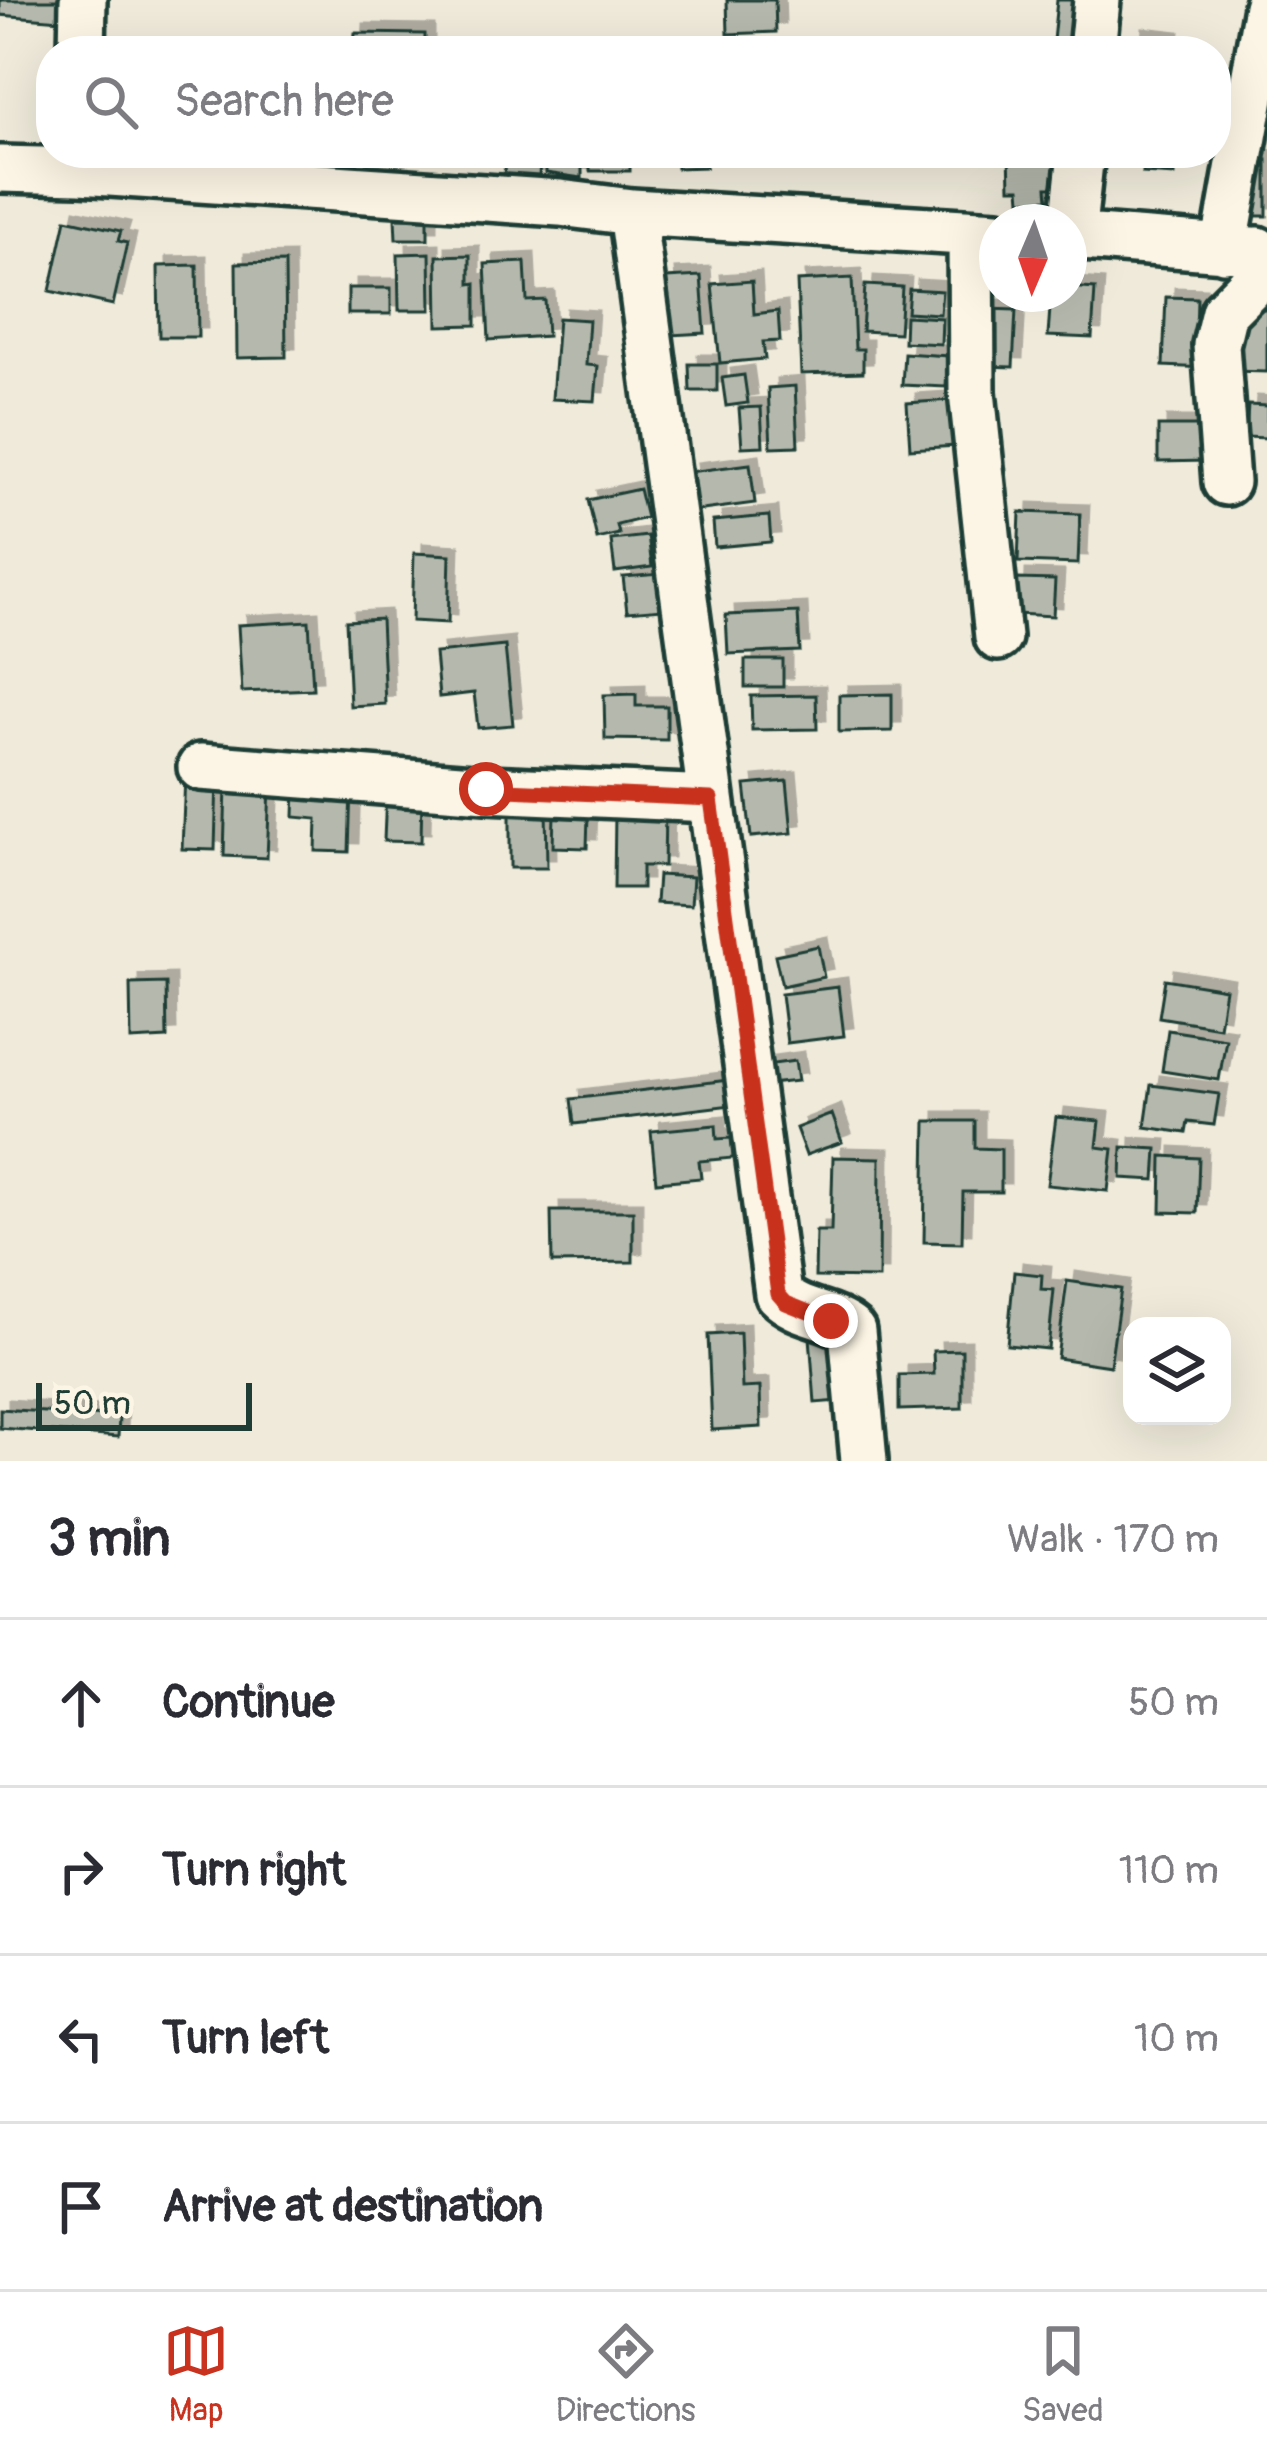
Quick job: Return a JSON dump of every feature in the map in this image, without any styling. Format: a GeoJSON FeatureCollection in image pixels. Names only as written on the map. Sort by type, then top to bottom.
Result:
{"type":"FeatureCollection","features":[{"type":"Feature","properties":{"kind":"street"},"geometry":{"type":"LineString","coordinates":[[82,36],[83,0]]}},
{"type":"Feature","properties":{"kind":"street"},"geometry":{"type":"LineString","coordinates":[[1093,36],[1097,0]]}},
{"type":"Feature","properties":{"kind":"street"},"geometry":{"type":"LineString","coordinates":[[1226,482],[1216,345],[1224,312],[1254,282],[1249,250],[1267,7]]}},
{"type":"Feature","properties":{"kind":"street"},"geometry":{"type":"LineString","coordinates":[[0,169],[36,166]]}},
{"type":"Feature","properties":{"kind":"street"},"geometry":{"type":"LineString","coordinates":[[150,168],[632,212],[979,233]]}},
{"type":"Feature","properties":{"kind":"street"},"geometry":{"type":"LineString","coordinates":[[1074,204],[1079,168]]}},
{"type":"Feature","properties":{"kind":"street"},"geometry":{"type":"LineString","coordinates":[[632,212],[778,1294],[786,1303],[852,1331],[864,1461]]}},
{"type":"Feature","properties":{"kind":"street"},"geometry":{"type":"LineString","coordinates":[[1087,237],[1249,250]]}},
{"type":"Feature","properties":{"kind":"street"},"geometry":{"type":"LineString","coordinates":[[979,299],[972,392],[998,637]]}},
{"type":"Feature","properties":{"kind":"street"},"geometry":{"type":"LineString","coordinates":[[201,766],[507,791],[711,799]]}},
{"type":"Feature","properties":{"kind":"building"},"geometry":{"type":"Polygon","coordinates":[[[0,0],[74,0],[73,21],[0,15],[0,0]]]}},
{"type":"Feature","properties":{"kind":"building"},"geometry":{"type":"Polygon","coordinates":[[[727,0],[775,0],[776,32],[728,34],[727,0]]]}},
{"type":"Feature","properties":{"kind":"building"},"geometry":{"type":"Polygon","coordinates":[[[1057,0],[1085,0],[1081,36],[1053,36],[1057,0]]]}},
{"type":"Feature","properties":{"kind":"building"},"geometry":{"type":"Polygon","coordinates":[[[355,33],[425,34],[425,36],[355,33]]]}},
{"type":"Feature","properties":{"kind":"building"},"geometry":{"type":"Polygon","coordinates":[[[1252,159],[1267,160],[1267,216],[1250,216],[1252,159]]]}},
{"type":"Feature","properties":{"kind":"building"},"geometry":{"type":"Polygon","coordinates":[[[504,168],[539,168],[539,180],[504,179],[504,168]]]}},
{"type":"Feature","properties":{"kind":"building"},"geometry":{"type":"Polygon","coordinates":[[[546,168],[582,168],[582,178],[546,173],[546,168]]]}},
{"type":"Feature","properties":{"kind":"building"},"geometry":{"type":"Polygon","coordinates":[[[590,168],[630,168],[630,171],[590,168]]]}},
{"type":"Feature","properties":{"kind":"building"},"geometry":{"type":"Polygon","coordinates":[[[1009,168],[1056,168],[1057,187],[1047,187],[1048,199],[1021,200],[1020,188],[1010,188],[1009,168]]]}},
{"type":"Feature","properties":{"kind":"building"},"geometry":{"type":"Polygon","coordinates":[[[1143,168],[1174,168],[1174,175],[1143,173],[1143,168]]]}},
{"type":"Feature","properties":{"kind":"building"},"geometry":{"type":"Polygon","coordinates":[[[395,218],[428,218],[428,239],[396,239],[395,218]]]}},
{"type":"Feature","properties":{"kind":"building"},"geometry":{"type":"Polygon","coordinates":[[[66,219],[121,231],[118,241],[127,243],[113,305],[50,291],[66,219]]]}},
{"type":"Feature","properties":{"kind":"building"},"geometry":{"type":"Polygon","coordinates":[[[430,253],[431,310],[399,310],[398,254],[430,253]]]}},
{"type":"Feature","properties":{"kind":"building"},"geometry":{"type":"Polygon","coordinates":[[[470,255],[476,325],[438,326],[437,256],[470,255]]]}},
{"type":"Feature","properties":{"kind":"building"},"geometry":{"type":"Polygon","coordinates":[[[285,262],[286,357],[237,358],[236,263],[285,262]]]}},
{"type":"Feature","properties":{"kind":"building"},"geometry":{"type":"Polygon","coordinates":[[[525,262],[527,301],[545,300],[547,336],[489,340],[485,264],[525,262]]]}},
{"type":"Feature","properties":{"kind":"building"},"geometry":{"type":"Polygon","coordinates":[[[197,265],[198,337],[159,337],[158,266],[197,265]]]}},
{"type":"Feature","properties":{"kind":"building"},"geometry":{"type":"Polygon","coordinates":[[[701,276],[705,333],[671,335],[666,278],[701,276]]]}},
{"type":"Feature","properties":{"kind":"building"},"geometry":{"type":"Polygon","coordinates":[[[852,278],[855,349],[863,349],[863,372],[801,374],[797,281],[852,278]]]}},
{"type":"Feature","properties":{"kind":"building"},"geometry":{"type":"Polygon","coordinates":[[[752,281],[754,314],[778,311],[780,341],[763,342],[765,359],[720,363],[712,284],[752,281]]]}},
{"type":"Feature","properties":{"kind":"building"},"geometry":{"type":"Polygon","coordinates":[[[865,285],[902,287],[899,333],[862,331],[865,285]]]}},
{"type":"Feature","properties":{"kind":"building"},"geometry":{"type":"Polygon","coordinates":[[[348,288],[391,288],[391,314],[348,314],[348,288]]]}},
{"type":"Feature","properties":{"kind":"building"},"geometry":{"type":"Polygon","coordinates":[[[1087,288],[1095,289],[1092,338],[1048,336],[1050,312],[1087,312],[1087,288]]]}},
{"type":"Feature","properties":{"kind":"building"},"geometry":{"type":"Polygon","coordinates":[[[909,289],[942,291],[940,314],[907,312],[909,289]]]}},
{"type":"Feature","properties":{"kind":"building"},"geometry":{"type":"Polygon","coordinates":[[[1166,297],[1197,298],[1196,334],[1206,368],[1163,366],[1166,297]]]}},
{"type":"Feature","properties":{"kind":"building"},"geometry":{"type":"Polygon","coordinates":[[[1231,309],[1267,309],[1267,372],[1230,371],[1231,309]]]}},
{"type":"Feature","properties":{"kind":"building"},"geometry":{"type":"Polygon","coordinates":[[[986,312],[1016,312],[1013,367],[983,366],[986,312]]]}},
{"type":"Feature","properties":{"kind":"building"},"geometry":{"type":"Polygon","coordinates":[[[905,316],[942,318],[941,344],[904,342],[905,316]]]}},
{"type":"Feature","properties":{"kind":"building"},"geometry":{"type":"Polygon","coordinates":[[[558,318],[589,320],[586,365],[598,366],[595,401],[552,399],[558,318]]]}},
{"type":"Feature","properties":{"kind":"building"},"geometry":{"type":"Polygon","coordinates":[[[904,353],[948,356],[946,387],[902,385],[904,353]]]}},
{"type":"Feature","properties":{"kind":"building"},"geometry":{"type":"Polygon","coordinates":[[[689,364],[717,364],[717,391],[690,391],[689,364]]]}},
{"type":"Feature","properties":{"kind":"building"},"geometry":{"type":"Polygon","coordinates":[[[744,375],[748,403],[726,406],[722,378],[744,375]]]}},
{"type":"Feature","properties":{"kind":"building"},"geometry":{"type":"Polygon","coordinates":[[[795,386],[798,446],[771,447],[768,388],[795,386]]]}},
{"type":"Feature","properties":{"kind":"building"},"geometry":{"type":"Polygon","coordinates":[[[952,400],[956,446],[910,449],[907,403],[952,400]]]}},
{"type":"Feature","properties":{"kind":"building"},"geometry":{"type":"Polygon","coordinates":[[[1248,405],[1267,406],[1267,438],[1246,437],[1248,405]]]}},
{"type":"Feature","properties":{"kind":"building"},"geometry":{"type":"Polygon","coordinates":[[[761,407],[763,446],[742,447],[739,408],[761,407]]]}},
{"type":"Feature","properties":{"kind":"building"},"geometry":{"type":"Polygon","coordinates":[[[1158,426],[1207,426],[1208,461],[1158,462],[1158,426]]]}},
{"type":"Feature","properties":{"kind":"building"},"geometry":{"type":"Polygon","coordinates":[[[750,464],[755,503],[695,511],[689,472],[750,464]]]}},
{"type":"Feature","properties":{"kind":"building"},"geometry":{"type":"Polygon","coordinates":[[[639,489],[646,518],[617,525],[619,534],[597,539],[588,500],[639,489]]]}},
{"type":"Feature","properties":{"kind":"building"},"geometry":{"type":"Polygon","coordinates":[[[1020,512],[1080,514],[1078,564],[1018,562],[1020,512]]]}},
{"type":"Feature","properties":{"kind":"building"},"geometry":{"type":"Polygon","coordinates":[[[769,516],[771,542],[715,547],[713,521],[769,516]]]}},
{"type":"Feature","properties":{"kind":"building"},"geometry":{"type":"Polygon","coordinates":[[[648,536],[652,567],[615,572],[611,540],[648,536]]]}},
{"type":"Feature","properties":{"kind":"building"},"geometry":{"type":"Polygon","coordinates":[[[414,553],[450,555],[448,623],[412,621],[414,553]]]}},
{"type":"Feature","properties":{"kind":"building"},"geometry":{"type":"Polygon","coordinates":[[[661,574],[664,609],[627,612],[623,577],[661,574]]]}},
{"type":"Feature","properties":{"kind":"building"},"geometry":{"type":"Polygon","coordinates":[[[1017,579],[1055,580],[1053,616],[1016,614],[1017,579]]]}},
{"type":"Feature","properties":{"kind":"building"},"geometry":{"type":"Polygon","coordinates":[[[798,612],[800,651],[728,654],[726,615],[798,612]]]}},
{"type":"Feature","properties":{"kind":"building"},"geometry":{"type":"Polygon","coordinates":[[[381,619],[385,704],[350,706],[346,621],[381,619]]]}},
{"type":"Feature","properties":{"kind":"building"},"geometry":{"type":"Polygon","coordinates":[[[309,621],[313,689],[242,692],[238,625],[309,621]]]}},
{"type":"Feature","properties":{"kind":"building"},"geometry":{"type":"Polygon","coordinates":[[[505,646],[513,725],[478,728],[474,693],[439,697],[435,653],[505,646]]]}},
{"type":"Feature","properties":{"kind":"building"},"geometry":{"type":"Polygon","coordinates":[[[745,660],[783,660],[783,687],[745,687],[745,660]]]}},
{"type":"Feature","properties":{"kind":"building"},"geometry":{"type":"Polygon","coordinates":[[[636,694],[636,706],[667,706],[667,740],[605,739],[604,695],[636,694]]]}},
{"type":"Feature","properties":{"kind":"building"},"geometry":{"type":"Polygon","coordinates":[[[892,694],[892,731],[839,732],[839,695],[892,694]]]}},
{"type":"Feature","properties":{"kind":"building"},"geometry":{"type":"Polygon","coordinates":[[[816,695],[817,729],[752,730],[751,696],[816,695]]]}},
{"type":"Feature","properties":{"kind":"building"},"geometry":{"type":"Polygon","coordinates":[[[185,776],[217,777],[215,850],[182,849],[185,776]]]}},
{"type":"Feature","properties":{"kind":"building"},"geometry":{"type":"Polygon","coordinates":[[[787,781],[792,833],[751,837],[745,785],[787,781]]]}},
{"type":"Feature","properties":{"kind":"building"},"geometry":{"type":"Polygon","coordinates":[[[226,785],[270,787],[267,858],[224,856],[226,785]]]}},
{"type":"Feature","properties":{"kind":"building"},"geometry":{"type":"Polygon","coordinates":[[[295,786],[351,788],[349,852],[316,851],[317,819],[294,817],[295,786]]]}},
{"type":"Feature","properties":{"kind":"building"},"geometry":{"type":"Polygon","coordinates":[[[386,791],[422,792],[421,842],[384,841],[386,791]]]}},
{"type":"Feature","properties":{"kind":"building"},"geometry":{"type":"Polygon","coordinates":[[[510,804],[546,804],[547,868],[510,868],[510,804]]]}},
{"type":"Feature","properties":{"kind":"building"},"geometry":{"type":"Polygon","coordinates":[[[615,812],[665,812],[664,866],[642,866],[642,888],[614,888],[615,812]]]}},
{"type":"Feature","properties":{"kind":"building"},"geometry":{"type":"Polygon","coordinates":[[[554,814],[588,815],[587,848],[553,847],[554,814]]]}},
{"type":"Feature","properties":{"kind":"building"},"geometry":{"type":"Polygon","coordinates":[[[658,875],[693,877],[691,905],[656,903],[658,875]]]}},
{"type":"Feature","properties":{"kind":"building"},"geometry":{"type":"Polygon","coordinates":[[[818,946],[824,977],[782,986],[775,955],[818,946]]]}},
{"type":"Feature","properties":{"kind":"building"},"geometry":{"type":"Polygon","coordinates":[[[1165,979],[1225,989],[1219,1027],[1159,1017],[1165,979]]]}},
{"type":"Feature","properties":{"kind":"building"},"geometry":{"type":"Polygon","coordinates":[[[166,983],[167,1038],[131,1040],[130,984],[166,983]]]}},
{"type":"Feature","properties":{"kind":"building"},"geometry":{"type":"Polygon","coordinates":[[[838,987],[844,1036],[787,1043],[781,994],[838,987]]]}},
{"type":"Feature","properties":{"kind":"building"},"geometry":{"type":"Polygon","coordinates":[[[1168,1030],[1226,1039],[1219,1080],[1162,1071],[1168,1030]]]}},
{"type":"Feature","properties":{"kind":"building"},"geometry":{"type":"Polygon","coordinates":[[[795,1061],[798,1081],[769,1084],[766,1065],[795,1061]]]}},
{"type":"Feature","properties":{"kind":"building"},"geometry":{"type":"Polygon","coordinates":[[[737,1079],[740,1104],[574,1124],[571,1099],[737,1079]]]}},
{"type":"Feature","properties":{"kind":"building"},"geometry":{"type":"Polygon","coordinates":[[[1151,1085],[1219,1094],[1214,1125],[1188,1122],[1186,1133],[1145,1127],[1151,1085]]]}},
{"type":"Feature","properties":{"kind":"building"},"geometry":{"type":"Polygon","coordinates":[[[832,1114],[842,1142],[806,1155],[796,1128],[832,1114]]]}},
{"type":"Feature","properties":{"kind":"building"},"geometry":{"type":"Polygon","coordinates":[[[1056,1117],[1100,1121],[1097,1147],[1113,1149],[1108,1191],[1047,1185],[1056,1117]]]}},
{"type":"Feature","properties":{"kind":"building"},"geometry":{"type":"Polygon","coordinates":[[[926,1121],[975,1121],[975,1148],[1001,1149],[1001,1192],[963,1192],[962,1243],[924,1242],[926,1121]]]}},
{"type":"Feature","properties":{"kind":"building"},"geometry":{"type":"Polygon","coordinates":[[[716,1125],[717,1139],[731,1138],[733,1158],[699,1161],[701,1178],[656,1182],[651,1131],[716,1125]]]}},
{"type":"Feature","properties":{"kind":"building"},"geometry":{"type":"Polygon","coordinates":[[[1122,1147],[1157,1149],[1155,1180],[1121,1178],[1122,1147]]]}},
{"type":"Feature","properties":{"kind":"building"},"geometry":{"type":"Polygon","coordinates":[[[1162,1156],[1199,1158],[1197,1213],[1161,1212],[1162,1156]]]}},
{"type":"Feature","properties":{"kind":"building"},"geometry":{"type":"Polygon","coordinates":[[[833,1157],[880,1158],[879,1278],[815,1277],[816,1231],[831,1231],[833,1157]]]}},
{"type":"Feature","properties":{"kind":"building"},"geometry":{"type":"Polygon","coordinates":[[[551,1211],[633,1211],[633,1262],[552,1263],[551,1211]]]}},
{"type":"Feature","properties":{"kind":"building"},"geometry":{"type":"Polygon","coordinates":[[[1014,1272],[1042,1275],[1041,1289],[1054,1290],[1048,1349],[1007,1345],[1014,1272]]]}},
{"type":"Feature","properties":{"kind":"building"},"geometry":{"type":"Polygon","coordinates":[[[1067,1281],[1121,1289],[1110,1366],[1057,1358],[1067,1281]]]}},
{"type":"Feature","properties":{"kind":"building"},"geometry":{"type":"Polygon","coordinates":[[[740,1333],[742,1388],[760,1387],[761,1427],[712,1430],[708,1335],[740,1333]]]}},
{"type":"Feature","properties":{"kind":"building"},"geometry":{"type":"Polygon","coordinates":[[[834,1335],[840,1401],[815,1403],[810,1337],[834,1335]]]}},
{"type":"Feature","properties":{"kind":"building"},"geometry":{"type":"Polygon","coordinates":[[[962,1350],[962,1408],[899,1410],[899,1375],[934,1374],[933,1351],[962,1350]]]}},
{"type":"Feature","properties":{"kind":"building"},"geometry":{"type":"Polygon","coordinates":[[[0,1409],[119,1417],[118,1437],[0,1428],[0,1409]]]}},
{"type":"Feature","properties":{"kind":"route"},"geometry":{"type":"LineString","coordinates":[[486,789],[711,799],[778,1294],[786,1303],[831,1321]]}}]}
